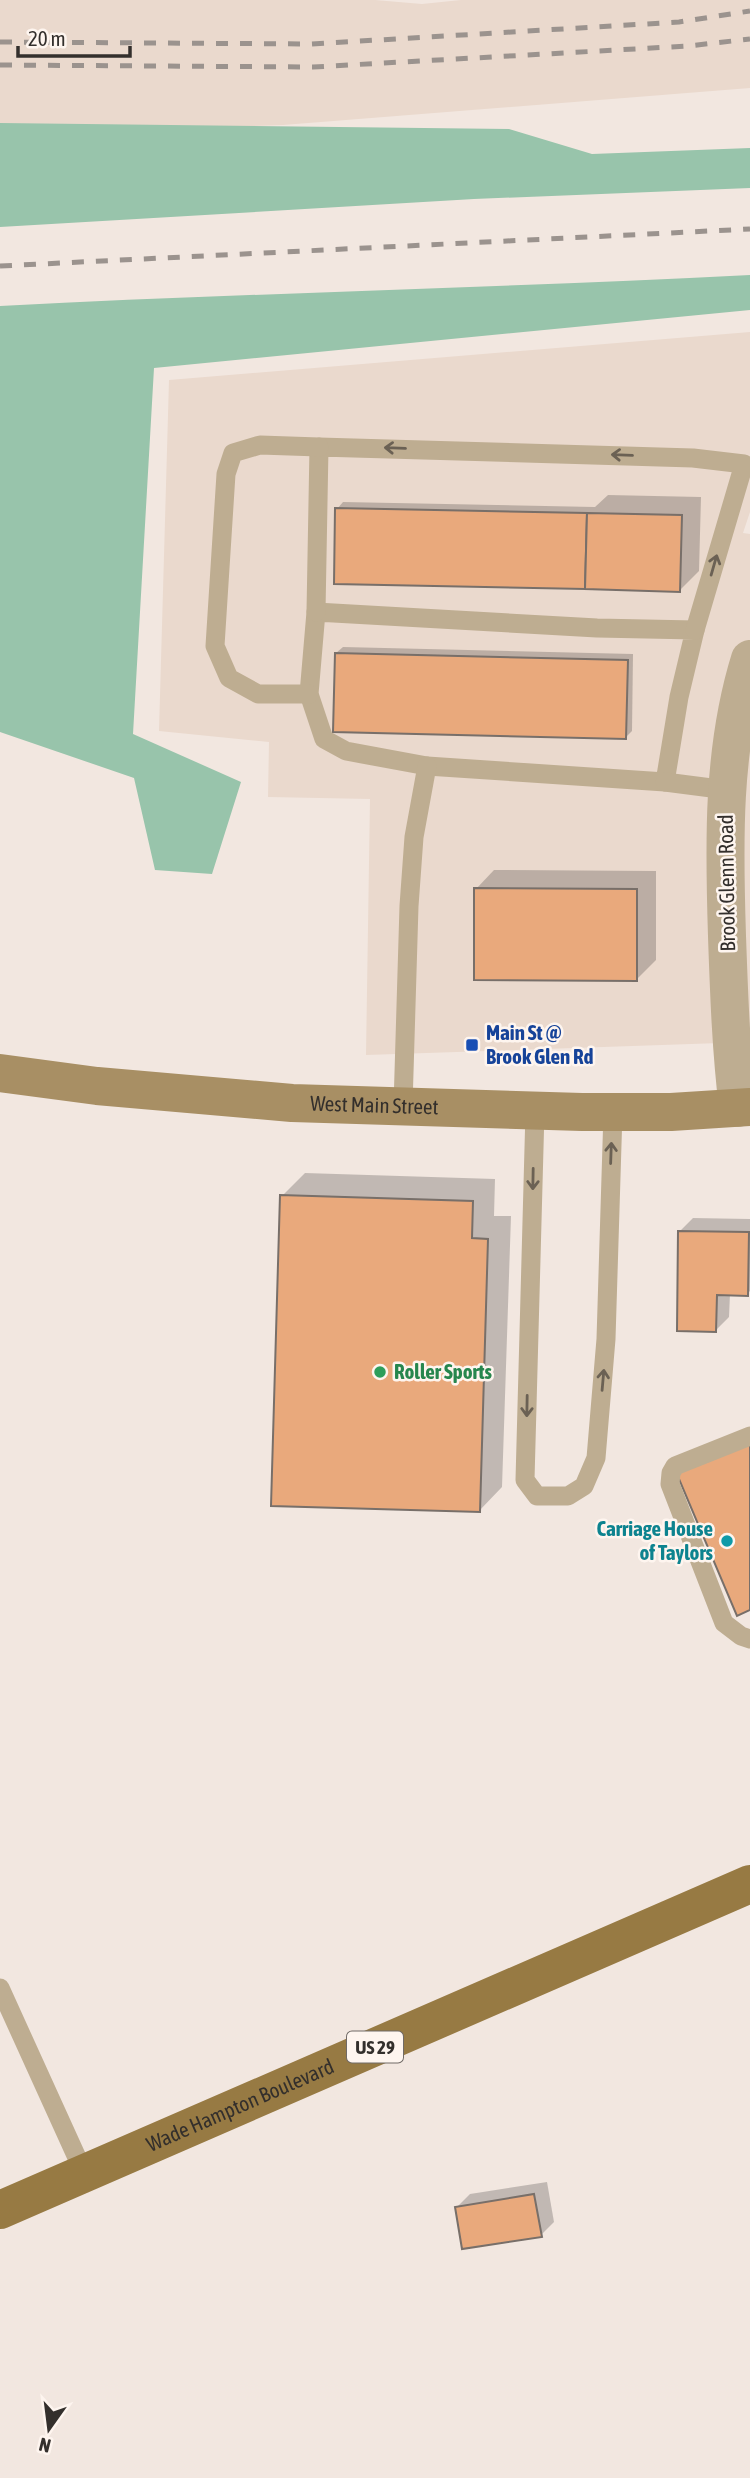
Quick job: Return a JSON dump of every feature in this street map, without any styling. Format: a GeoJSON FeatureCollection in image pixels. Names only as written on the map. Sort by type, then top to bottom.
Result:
{"type":"FeatureCollection","features":[{"type":"Feature","properties":{"kind":"main road","name":"Wade Hampton Boulevard"},"geometry":{"type":"LineString","coordinates":[[0,2210],[750,1884]]}},
{"type":"Feature","properties":{"kind":"street","name":"Brook Glenn Road"},"geometry":{"type":"LineString","coordinates":[[744,1107],[731,1042],[727,790],[734,725],[750,659]]}},
{"type":"Feature","properties":{"kind":"street","name":"West Main Street"},"geometry":{"type":"LineString","coordinates":[[0,1073],[97,1087],[265,1100],[535,1111],[671,1112],[744,1107]]}},
{"type":"Feature","properties":{"kind":"lane"},"geometry":{"type":"LineString","coordinates":[[309,694],[258,694],[229,678],[215,646],[226,474],[233,453],[260,445],[692,458],[747,464],[695,630],[679,697],[665,782]]}},
{"type":"Feature","properties":{"kind":"lane"},"geometry":{"type":"LineString","coordinates":[[319,447],[316,612],[309,694],[324,739],[346,751],[427,766],[665,782],[727,790]]}},
{"type":"Feature","properties":{"kind":"lane"},"geometry":{"type":"LineString","coordinates":[[316,612],[597,628],[695,630]]}},
{"type":"Feature","properties":{"kind":"lane"},"geometry":{"type":"LineString","coordinates":[[403,1106],[409,906],[414,837],[427,766]]}},
{"type":"Feature","properties":{"kind":"lane"},"geometry":{"type":"LineString","coordinates":[[535,1111],[526,1480],[537,1496],[568,1496],[584,1486],[596,1458],[606,1339],[613,1112]]}},
{"type":"Feature","properties":{"kind":"lane"},"geometry":{"type":"LineString","coordinates":[[750,1436],[674,1466],[670,1484],[724,1623],[741,1636],[750,1639]]}},
{"type":"Feature","properties":{"kind":"lane"},"geometry":{"type":"LineString","coordinates":[[0,1988],[84,2174]]}},
{"type":"Feature","properties":{"kind":"shaded area"},"geometry":{"type":"Polygon","coordinates":[[[0,0],[375,0],[422,4],[461,0],[750,0],[750,88],[283,125],[0,135],[0,0]]]}},
{"type":"Feature","properties":{"kind":"shaded area"},"geometry":{"type":"Polygon","coordinates":[[[750,332],[750,512],[743,533],[750,534],[750,1042],[366,1055],[370,799],[268,797],[269,742],[159,731],[169,380],[750,332]]]}},
{"type":"Feature","properties":{"kind":"green space"},"geometry":{"type":"Polygon","coordinates":[[[0,123],[509,129],[592,154],[750,148],[750,188],[474,199],[0,227],[0,123]]]}},
{"type":"Feature","properties":{"kind":"green space"},"geometry":{"type":"Polygon","coordinates":[[[750,275],[750,310],[154,368],[133,734],[241,782],[212,874],[155,870],[134,778],[0,732],[0,306],[750,275]]]}},
{"type":"Feature","properties":{"kind":"building"},"geometry":{"type":"Polygon","coordinates":[[[335,508],[587,513],[585,589],[334,584],[335,508]]]}},
{"type":"Feature","properties":{"kind":"building"},"geometry":{"type":"Polygon","coordinates":[[[587,513],[682,515],[680,592],[585,589],[587,513]]]}},
{"type":"Feature","properties":{"kind":"building"},"geometry":{"type":"Polygon","coordinates":[[[335,653],[628,660],[626,739],[333,732],[335,653]]]}},
{"type":"Feature","properties":{"kind":"building"},"geometry":{"type":"Polygon","coordinates":[[[474,888],[637,889],[637,981],[474,980],[474,888]]]}},
{"type":"Feature","properties":{"kind":"building","name":"Roller Sports"},"geometry":{"type":"Polygon","coordinates":[[[280,1195],[473,1201],[472,1238],[488,1239],[480,1512],[271,1506],[280,1195]]]}},
{"type":"Feature","properties":{"kind":"building"},"geometry":{"type":"Polygon","coordinates":[[[678,1231],[749,1232],[748,1296],[717,1295],[716,1332],[677,1331],[678,1231]]]}},
{"type":"Feature","properties":{"kind":"building","name":"Carriage House of Taylors"},"geometry":{"type":"Polygon","coordinates":[[[750,1441],[750,1610],[737,1616],[676,1472],[750,1441]]]}},
{"type":"Feature","properties":{"kind":"building"},"geometry":{"type":"Polygon","coordinates":[[[534,2194],[542,2237],[462,2249],[455,2207],[534,2194]]]}},
{"type":"Feature","properties":{"kind":"railway"},"geometry":{"type":"LineString","coordinates":[[0,42],[311,44],[679,22],[750,11]]}},
{"type":"Feature","properties":{"kind":"railway"},"geometry":{"type":"LineString","coordinates":[[0,65],[313,67],[688,46],[750,39]]}},
{"type":"Feature","properties":{"kind":"railway"},"geometry":{"type":"LineString","coordinates":[[0,266],[750,229]]}},
{"type":"Feature","properties":{"kind":"place","name":"Main St @ Brook Glen Rd"},"geometry":{"type":"Point","coordinates":[472,1045]}},
{"type":"Feature","properties":{"kind":"place","name":"Roller Sports"},"geometry":{"type":"Point","coordinates":[380,1372]}},
{"type":"Feature","properties":{"kind":"place","name":"Carriage House of Taylors"},"geometry":{"type":"Point","coordinates":[727,1541]}}]}
